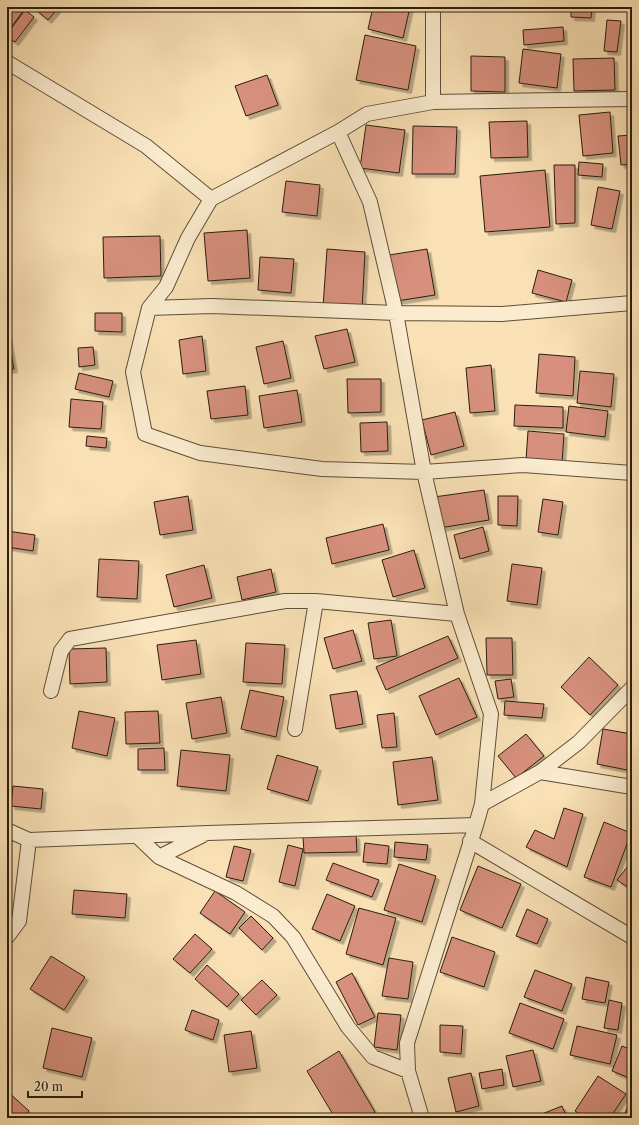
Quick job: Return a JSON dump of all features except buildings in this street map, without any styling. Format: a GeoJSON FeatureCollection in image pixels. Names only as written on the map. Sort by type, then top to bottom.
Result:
{"type":"FeatureCollection","features":[{"type":"Feature","properties":{"kind":"street"},"geometry":{"type":"LineString","coordinates":[[433,7],[434,102]]}},
{"type":"Feature","properties":{"kind":"street"},"geometry":{"type":"LineString","coordinates":[[7,63],[146,146],[211,199]]}},
{"type":"Feature","properties":{"kind":"street"},"geometry":{"type":"LineString","coordinates":[[632,98],[434,102],[367,114],[338,132],[211,199],[188,238],[166,288],[149,308],[133,372],[145,434],[200,453],[322,470],[424,472],[523,465],[632,473]]}},
{"type":"Feature","properties":{"kind":"street"},"geometry":{"type":"LineString","coordinates":[[338,132],[370,202],[396,313],[424,472],[457,614],[491,714],[482,804],[408,1044],[408,1071],[422,1118]]}},
{"type":"Feature","properties":{"kind":"street"},"geometry":{"type":"LineString","coordinates":[[149,308],[212,306],[396,313],[502,314],[632,303]]}},
{"type":"Feature","properties":{"kind":"street"},"geometry":{"type":"LineString","coordinates":[[51,691],[61,651],[70,639],[285,601],[316,601],[457,614]]}},
{"type":"Feature","properties":{"kind":"street"},"geometry":{"type":"LineString","coordinates":[[295,729],[316,601]]}},
{"type":"Feature","properties":{"kind":"street"},"geometry":{"type":"LineString","coordinates":[[482,804],[540,772],[579,742],[632,688]]}},
{"type":"Feature","properties":{"kind":"street"},"geometry":{"type":"LineString","coordinates":[[540,772],[632,787]]}},
{"type":"Feature","properties":{"kind":"street"},"geometry":{"type":"LineString","coordinates":[[7,830],[29,840],[476,825]]}},
{"type":"Feature","properties":{"kind":"street"},"geometry":{"type":"LineString","coordinates":[[159,857],[208,833]]}},
{"type":"Feature","properties":{"kind":"street"},"geometry":{"type":"LineString","coordinates":[[136,836],[159,857],[236,893],[273,916],[293,937],[348,1027],[373,1057],[408,1071]]}},
{"type":"Feature","properties":{"kind":"street"},"geometry":{"type":"LineString","coordinates":[[7,937],[19,921],[29,840]]}},
{"type":"Feature","properties":{"kind":"street"},"geometry":{"type":"LineString","coordinates":[[470,841],[632,937]]}}]}
